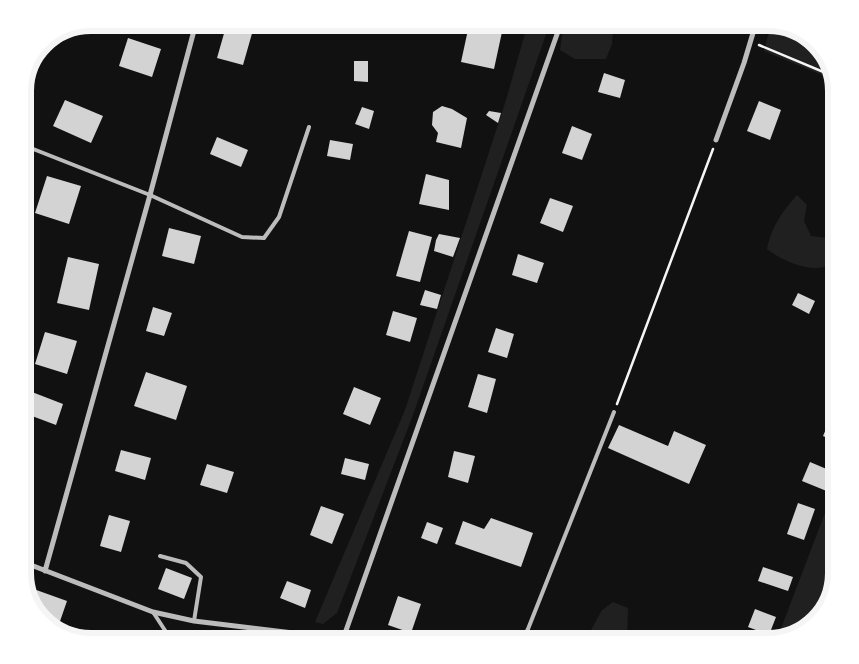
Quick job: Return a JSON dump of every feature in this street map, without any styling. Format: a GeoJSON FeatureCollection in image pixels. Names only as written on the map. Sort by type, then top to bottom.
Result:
{"type":"FeatureCollection","features":[{"type":"Feature","properties":{"kind":"street"},"geometry":{"type":"LineString","coordinates":[[45,572],[194,31]]}},
{"type":"Feature","properties":{"kind":"street"},"geometry":{"type":"LineString","coordinates":[[345,633],[558,31]]}},
{"type":"Feature","properties":{"kind":"street"},"geometry":{"type":"LineString","coordinates":[[716,140],[753,31]]}},
{"type":"Feature","properties":{"kind":"street"},"geometry":{"type":"LineString","coordinates":[[31,566],[152,612],[194,621],[293,633]]}},
{"type":"Feature","properties":{"kind":"lane"},"geometry":{"type":"LineString","coordinates":[[31,148],[150,195],[242,237],[264,238],[279,217],[309,127]]}},
{"type":"Feature","properties":{"kind":"lane"},"geometry":{"type":"LineString","coordinates":[[526,633],[614,412]]}},
{"type":"Feature","properties":{"kind":"lane"},"geometry":{"type":"LineString","coordinates":[[160,556],[186,563],[202,577],[194,621]]}},
{"type":"Feature","properties":{"kind":"lane"},"geometry":{"type":"LineString","coordinates":[[152,612],[167,633]]}},
{"type":"Feature","properties":{"kind":"path"},"geometry":{"type":"LineString","coordinates":[[750,42],[825,73]]}},
{"type":"Feature","properties":{"kind":"path"},"geometry":{"type":"LineString","coordinates":[[614,412],[716,140]]}},
{"type":"Feature","properties":{"kind":"shaded area"},"geometry":{"type":"Polygon","coordinates":[[[319,31],[351,31],[345,33],[319,31]]]}},
{"type":"Feature","properties":{"kind":"shaded area"},"geometry":{"type":"Polygon","coordinates":[[[526,31],[547,31],[413,415],[337,613],[323,624],[315,622],[405,410],[506,100],[526,31]]]}},
{"type":"Feature","properties":{"kind":"shaded area"},"geometry":{"type":"Polygon","coordinates":[[[563,31],[613,31],[612,44],[606,59],[575,59],[560,50],[563,31]]]}},
{"type":"Feature","properties":{"kind":"shaded area"},"geometry":{"type":"Polygon","coordinates":[[[769,31],[787,34],[798,39],[810,49],[822,65],[826,77],[764,51],[769,31]]]}},
{"type":"Feature","properties":{"kind":"shaded area"},"geometry":{"type":"Polygon","coordinates":[[[797,195],[807,205],[804,221],[811,236],[828,238],[828,266],[811,268],[801,266],[782,259],[767,249],[771,234],[797,195]]]}},
{"type":"Feature","properties":{"kind":"shaded area"},"geometry":{"type":"Polygon","coordinates":[[[828,505],[827,580],[816,607],[810,615],[794,627],[780,632],[828,505]]]}},
{"type":"Feature","properties":{"kind":"shaded area"},"geometry":{"type":"Polygon","coordinates":[[[613,602],[628,608],[627,633],[589,633],[602,610],[613,602]]]}},
{"type":"Feature","properties":{"kind":"building"},"geometry":{"type":"Polygon","coordinates":[[[225,31],[253,31],[243,65],[217,58],[225,31]]]}},
{"type":"Feature","properties":{"kind":"building"},"geometry":{"type":"Polygon","coordinates":[[[468,31],[502,32],[494,69],[461,62],[468,31]]]}},
{"type":"Feature","properties":{"kind":"building"},"geometry":{"type":"Polygon","coordinates":[[[128,38],[161,49],[152,77],[119,66],[128,38]]]}},
{"type":"Feature","properties":{"kind":"building"},"geometry":{"type":"Polygon","coordinates":[[[354,61],[368,61],[368,82],[354,81],[354,61]]]}},
{"type":"Feature","properties":{"kind":"building"},"geometry":{"type":"Polygon","coordinates":[[[604,73],[625,80],[620,98],[598,92],[604,73]]]}},
{"type":"Feature","properties":{"kind":"building"},"geometry":{"type":"Polygon","coordinates":[[[65,100],[103,116],[91,143],[53,126],[65,100]]]}},
{"type":"Feature","properties":{"kind":"building"},"geometry":{"type":"Polygon","coordinates":[[[759,101],[781,110],[770,140],[747,131],[759,101]]]}},
{"type":"Feature","properties":{"kind":"building"},"geometry":{"type":"Polygon","coordinates":[[[442,106],[452,109],[467,118],[461,148],[436,142],[438,133],[432,125],[433,112],[442,106]]]}},
{"type":"Feature","properties":{"kind":"building"},"geometry":{"type":"Polygon","coordinates":[[[362,107],[374,111],[369,129],[355,124],[362,107]]]}},
{"type":"Feature","properties":{"kind":"building"},"geometry":{"type":"Polygon","coordinates":[[[489,111],[501,113],[498,123],[486,115],[489,111]]]}},
{"type":"Feature","properties":{"kind":"building"},"geometry":{"type":"Polygon","coordinates":[[[572,126],[592,134],[582,160],[562,153],[572,126]]]}},
{"type":"Feature","properties":{"kind":"building"},"geometry":{"type":"Polygon","coordinates":[[[217,137],[248,150],[241,167],[210,154],[217,137]]]}},
{"type":"Feature","properties":{"kind":"building"},"geometry":{"type":"Polygon","coordinates":[[[330,140],[353,144],[350,160],[327,156],[330,140]]]}},
{"type":"Feature","properties":{"kind":"building"},"geometry":{"type":"Polygon","coordinates":[[[426,174],[449,180],[449,210],[419,204],[426,174]]]}},
{"type":"Feature","properties":{"kind":"building"},"geometry":{"type":"Polygon","coordinates":[[[47,176],[81,186],[69,224],[35,213],[47,176]]]}},
{"type":"Feature","properties":{"kind":"building"},"geometry":{"type":"Polygon","coordinates":[[[550,198],[573,206],[563,232],[540,223],[550,198]]]}},
{"type":"Feature","properties":{"kind":"building"},"geometry":{"type":"Polygon","coordinates":[[[169,228],[201,236],[194,264],[162,256],[169,228]]]}},
{"type":"Feature","properties":{"kind":"building"},"geometry":{"type":"Polygon","coordinates":[[[409,231],[432,237],[420,282],[396,276],[409,231]]]}},
{"type":"Feature","properties":{"kind":"building"},"geometry":{"type":"Polygon","coordinates":[[[439,234],[460,238],[453,257],[434,251],[439,234]]]}},
{"type":"Feature","properties":{"kind":"building"},"geometry":{"type":"Polygon","coordinates":[[[518,254],[544,263],[537,283],[512,275],[518,254]]]}},
{"type":"Feature","properties":{"kind":"building"},"geometry":{"type":"Polygon","coordinates":[[[68,257],[99,264],[89,310],[57,303],[68,257]]]}},
{"type":"Feature","properties":{"kind":"building"},"geometry":{"type":"Polygon","coordinates":[[[425,290],[441,295],[437,309],[420,305],[425,290]]]}},
{"type":"Feature","properties":{"kind":"building"},"geometry":{"type":"Polygon","coordinates":[[[798,293],[815,301],[809,314],[792,305],[798,293]]]}},
{"type":"Feature","properties":{"kind":"building"},"geometry":{"type":"Polygon","coordinates":[[[153,307],[172,313],[164,336],[146,331],[153,307]]]}},
{"type":"Feature","properties":{"kind":"building"},"geometry":{"type":"Polygon","coordinates":[[[393,311],[417,318],[410,342],[386,335],[393,311]]]}},
{"type":"Feature","properties":{"kind":"building"},"geometry":{"type":"Polygon","coordinates":[[[496,328],[514,334],[507,358],[488,352],[496,328]]]}},
{"type":"Feature","properties":{"kind":"building"},"geometry":{"type":"Polygon","coordinates":[[[45,332],[77,341],[67,374],[35,364],[45,332]]]}},
{"type":"Feature","properties":{"kind":"building"},"geometry":{"type":"Polygon","coordinates":[[[146,372],[187,386],[176,420],[134,406],[146,372]]]}},
{"type":"Feature","properties":{"kind":"building"},"geometry":{"type":"Polygon","coordinates":[[[478,374],[496,379],[487,413],[468,407],[478,374]]]}},
{"type":"Feature","properties":{"kind":"building"},"geometry":{"type":"Polygon","coordinates":[[[354,387],[381,398],[370,425],[343,414],[354,387]]]}},
{"type":"Feature","properties":{"kind":"building"},"geometry":{"type":"Polygon","coordinates":[[[32,392],[63,404],[56,425],[31,416],[32,392]]]}},
{"type":"Feature","properties":{"kind":"building"},"geometry":{"type":"Polygon","coordinates":[[[828,424],[828,438],[823,436],[828,424]]]}},
{"type":"Feature","properties":{"kind":"building"},"geometry":{"type":"Polygon","coordinates":[[[619,425],[668,446],[674,431],[706,445],[689,484],[608,448],[619,425]]]}},
{"type":"Feature","properties":{"kind":"building"},"geometry":{"type":"Polygon","coordinates":[[[121,450],[151,458],[145,480],[115,471],[121,450]]]}},
{"type":"Feature","properties":{"kind":"building"},"geometry":{"type":"Polygon","coordinates":[[[454,451],[475,456],[468,483],[448,477],[454,451]]]}},
{"type":"Feature","properties":{"kind":"building"},"geometry":{"type":"Polygon","coordinates":[[[345,458],[369,464],[365,480],[341,474],[345,458]]]}},
{"type":"Feature","properties":{"kind":"building"},"geometry":{"type":"Polygon","coordinates":[[[810,462],[828,470],[828,492],[802,481],[810,462]]]}},
{"type":"Feature","properties":{"kind":"building"},"geometry":{"type":"Polygon","coordinates":[[[207,464],[234,472],[227,493],[200,485],[207,464]]]}},
{"type":"Feature","properties":{"kind":"building"},"geometry":{"type":"Polygon","coordinates":[[[798,503],[815,509],[804,540],[787,534],[798,503]]]}},
{"type":"Feature","properties":{"kind":"building"},"geometry":{"type":"Polygon","coordinates":[[[321,506],[344,514],[332,544],[310,535],[321,506]]]}},
{"type":"Feature","properties":{"kind":"building"},"geometry":{"type":"Polygon","coordinates":[[[109,515],[130,521],[121,552],[100,546],[109,515]]]}},
{"type":"Feature","properties":{"kind":"building"},"geometry":{"type":"Polygon","coordinates":[[[491,518],[533,533],[521,567],[455,544],[463,521],[484,529],[491,518]]]}},
{"type":"Feature","properties":{"kind":"building"},"geometry":{"type":"Polygon","coordinates":[[[427,522],[443,528],[437,544],[421,538],[427,522]]]}},
{"type":"Feature","properties":{"kind":"building"},"geometry":{"type":"Polygon","coordinates":[[[763,567],[793,577],[788,591],[758,581],[763,567]]]}},
{"type":"Feature","properties":{"kind":"building"},"geometry":{"type":"Polygon","coordinates":[[[166,568],[192,578],[184,599],[158,589],[166,568]]]}},
{"type":"Feature","properties":{"kind":"building"},"geometry":{"type":"Polygon","coordinates":[[[287,581],[311,590],[305,608],[280,598],[287,581]]]}},
{"type":"Feature","properties":{"kind":"building"},"geometry":{"type":"Polygon","coordinates":[[[33,589],[67,601],[59,624],[41,606],[33,589]]]}},
{"type":"Feature","properties":{"kind":"building"},"geometry":{"type":"Polygon","coordinates":[[[398,596],[421,604],[411,633],[388,625],[398,596]]]}},
{"type":"Feature","properties":{"kind":"building"},"geometry":{"type":"Polygon","coordinates":[[[755,609],[776,617],[770,633],[764,633],[748,627],[755,609]]]}}]}
